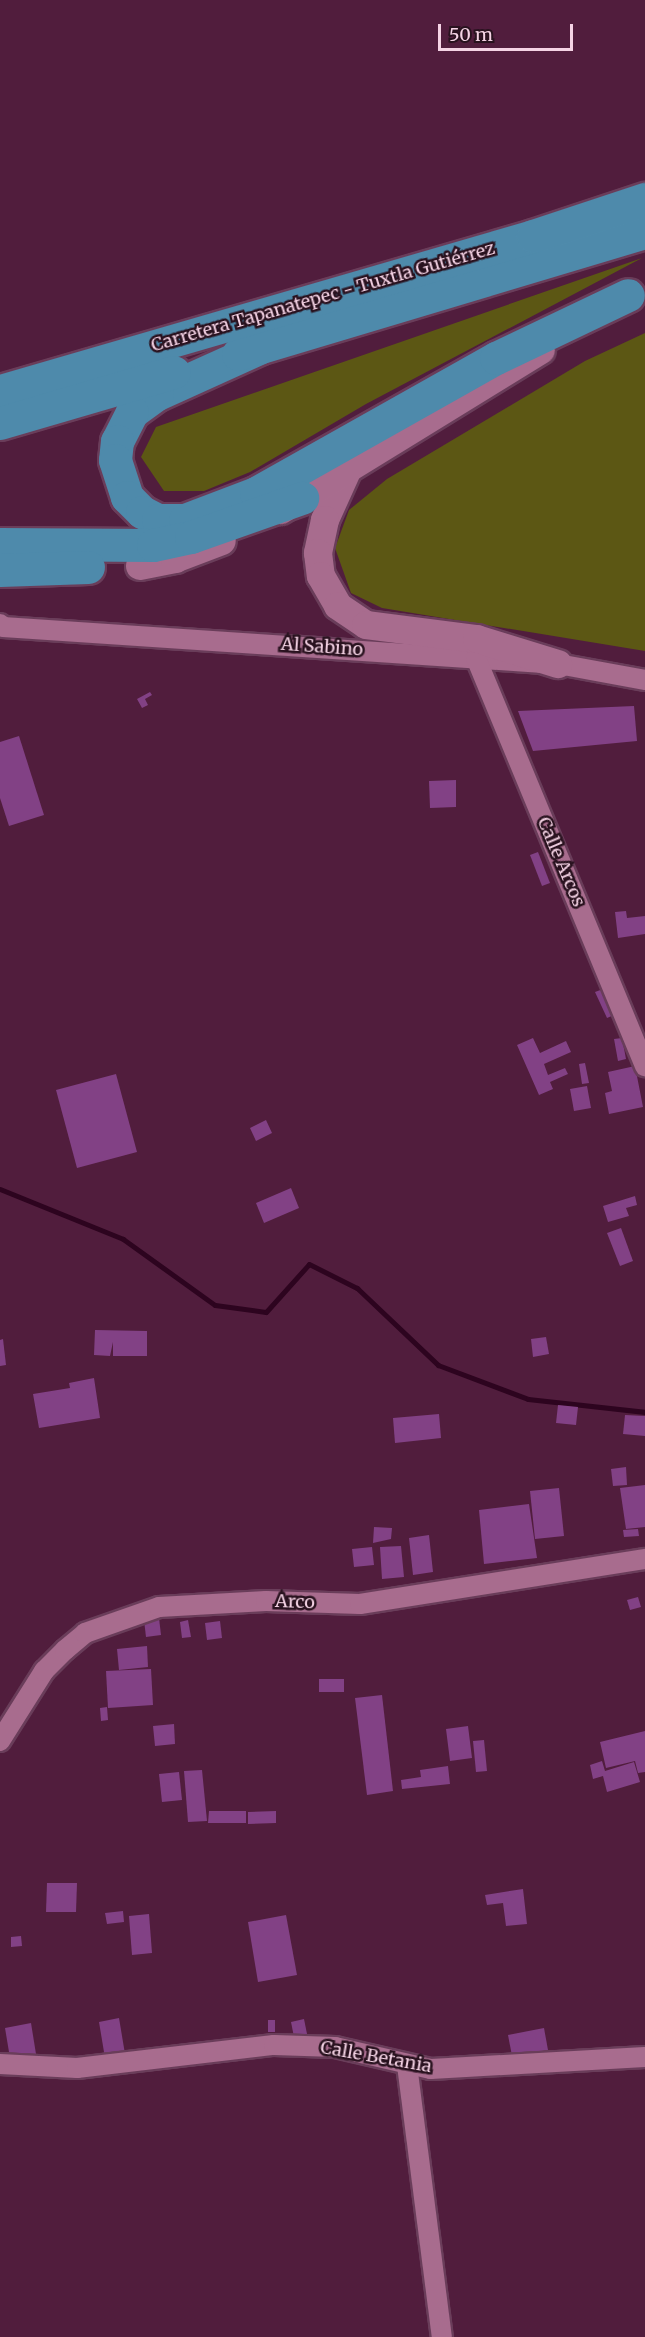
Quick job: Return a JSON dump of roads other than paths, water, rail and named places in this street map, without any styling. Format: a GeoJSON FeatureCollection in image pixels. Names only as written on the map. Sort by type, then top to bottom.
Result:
{"type":"FeatureCollection","features":[{"type":"Feature","properties":{"kind":"highway","name":"Carretera Tapanatepec - Tuxtla Gutiérrez"},"geometry":{"type":"LineString","coordinates":[[0,391],[533,236],[645,199]]}},
{"type":"Feature","properties":{"kind":"highway","name":"Carretera Tapanatepec - Tuxtla Gutiérrez"},"geometry":{"type":"LineString","coordinates":[[0,423],[260,348],[645,232]]}},
{"type":"Feature","properties":{"kind":"highway"},"geometry":{"type":"LineString","coordinates":[[260,348],[158,394],[132,412],[117,441],[115,460],[127,496],[142,512],[159,520],[185,520],[256,493],[496,358],[636,291]]}},
{"type":"Feature","properties":{"kind":"highway"},"geometry":{"type":"LineString","coordinates":[[0,544],[153,545],[191,537],[302,498]]}},
{"type":"Feature","properties":{"kind":"highway"},"geometry":{"type":"LineString","coordinates":[[0,570],[141,566]]}},
{"type":"Feature","properties":{"kind":"main road"},"geometry":{"type":"LineString","coordinates":[[141,566],[210,547],[302,498],[636,291]]}},
{"type":"Feature","properties":{"kind":"main road"},"geometry":{"type":"LineString","coordinates":[[348,470],[325,520],[318,553],[324,584],[338,606],[366,625],[477,639],[558,664]]}},
{"type":"Feature","properties":{"kind":"street","name":"Al Sabino"},"geometry":{"type":"LineString","coordinates":[[0,624],[3,627],[558,664],[645,680]]}},
{"type":"Feature","properties":{"kind":"street","name":"Calle Arcos"},"geometry":{"type":"LineString","coordinates":[[476,658],[645,1066]]}},
{"type":"Feature","properties":{"kind":"street","name":"Arco"},"geometry":{"type":"LineString","coordinates":[[0,1741],[44,1671],[85,1633],[159,1607],[266,1601],[360,1604],[645,1559]]}},
{"type":"Feature","properties":{"kind":"street","name":"Calle Betania"},"geometry":{"type":"LineString","coordinates":[[0,2064],[77,2068],[274,2045],[335,2047],[431,2069],[645,2057]]}},
{"type":"Feature","properties":{"kind":"street"},"geometry":{"type":"LineString","coordinates":[[407,2065],[442,2337]]}},
{"type":"Feature","properties":{"kind":"waterway"},"geometry":{"type":"LineString","coordinates":[[0,1189],[123,1239],[215,1305],[266,1312],[309,1264],[357,1288],[438,1365],[528,1399],[645,1412]]}}]}
